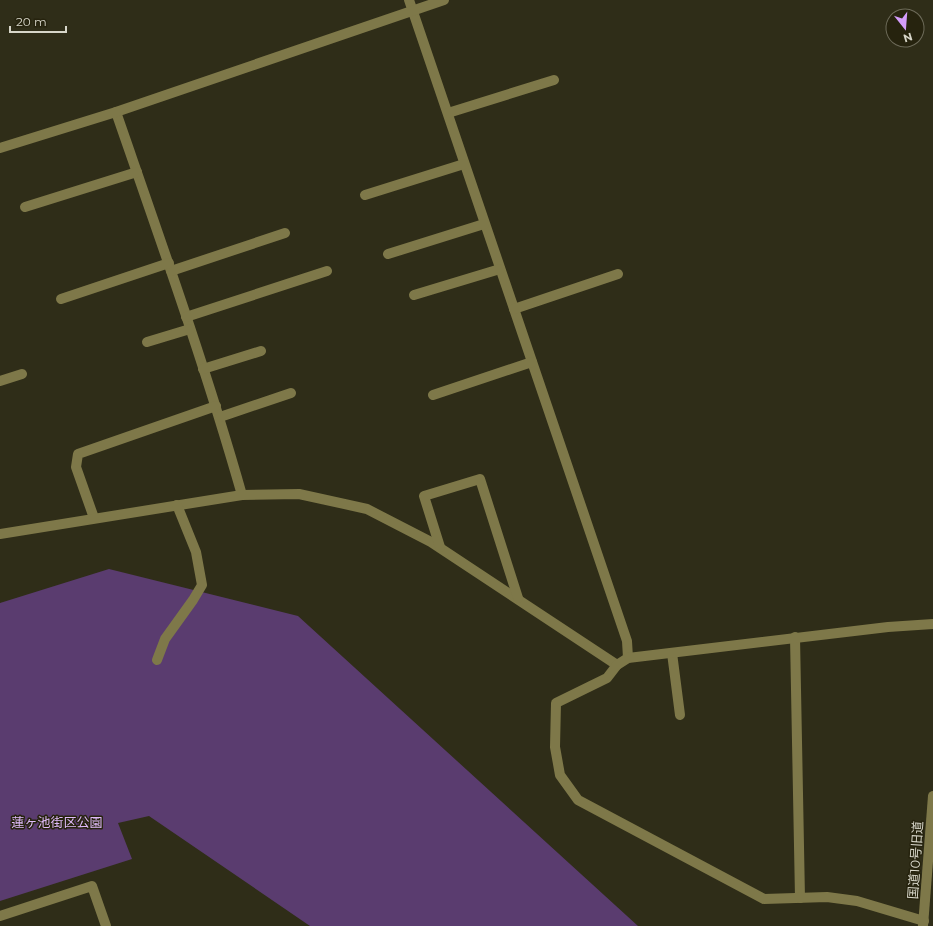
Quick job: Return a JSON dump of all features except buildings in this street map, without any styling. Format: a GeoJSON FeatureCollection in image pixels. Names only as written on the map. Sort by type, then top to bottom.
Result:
{"type":"FeatureCollection","features":[{"type":"Feature","properties":{"kind":"street"},"geometry":{"type":"LineString","coordinates":[[409,0],[627,642],[628,658]]}},
{"type":"Feature","properties":{"kind":"street"},"geometry":{"type":"LineString","coordinates":[[0,148],[116,112],[444,0]]}},
{"type":"Feature","properties":{"kind":"street"},"geometry":{"type":"LineString","coordinates":[[448,113],[554,80]]}},
{"type":"Feature","properties":{"kind":"street"},"geometry":{"type":"LineString","coordinates":[[116,112],[170,267],[220,418],[242,495]]}},
{"type":"Feature","properties":{"kind":"street"},"geometry":{"type":"LineString","coordinates":[[364,195],[464,164]]}},
{"type":"Feature","properties":{"kind":"street"},"geometry":{"type":"LineString","coordinates":[[25,207],[137,172]]}},
{"type":"Feature","properties":{"kind":"street"},"geometry":{"type":"LineString","coordinates":[[388,254],[484,224]]}},
{"type":"Feature","properties":{"kind":"street"},"geometry":{"type":"LineString","coordinates":[[61,299],[285,233]]}},
{"type":"Feature","properties":{"kind":"street"},"geometry":{"type":"LineString","coordinates":[[414,295],[500,269]]}},
{"type":"Feature","properties":{"kind":"street"},"geometry":{"type":"LineString","coordinates":[[186,317],[327,271]]}},
{"type":"Feature","properties":{"kind":"street"},"geometry":{"type":"LineString","coordinates":[[514,309],[618,274]]}},
{"type":"Feature","properties":{"kind":"street"},"geometry":{"type":"LineString","coordinates":[[147,342],[190,329]]}},
{"type":"Feature","properties":{"kind":"street"},"geometry":{"type":"LineString","coordinates":[[203,369],[261,351]]}},
{"type":"Feature","properties":{"kind":"street"},"geometry":{"type":"LineString","coordinates":[[433,395],[532,362]]}},
{"type":"Feature","properties":{"kind":"street"},"geometry":{"type":"LineString","coordinates":[[0,381],[22,374]]}},
{"type":"Feature","properties":{"kind":"street"},"geometry":{"type":"LineString","coordinates":[[220,418],[291,393]]}},
{"type":"Feature","properties":{"kind":"street"},"geometry":{"type":"LineString","coordinates":[[94,518],[76,466],[78,454],[216,406]]}},
{"type":"Feature","properties":{"kind":"street"},"geometry":{"type":"LineString","coordinates":[[440,547],[424,496],[480,479],[518,598]]}},
{"type":"Feature","properties":{"kind":"street"},"geometry":{"type":"LineString","coordinates":[[0,534],[242,495],[298,494],[367,509],[440,547],[617,664]]}},
{"type":"Feature","properties":{"kind":"street"},"geometry":{"type":"LineString","coordinates":[[156,660],[165,639],[202,585],[196,552],[177,505]]}},
{"type":"Feature","properties":{"kind":"street"},"geometry":{"type":"LineString","coordinates":[[923,923],[857,901],[827,897],[764,899],[578,800],[560,775],[555,748],[556,703],[607,678],[617,664],[628,658],[888,627],[933,624]]}},
{"type":"Feature","properties":{"kind":"street"},"geometry":{"type":"LineString","coordinates":[[795,638],[800,898]]}},
{"type":"Feature","properties":{"kind":"street"},"geometry":{"type":"LineString","coordinates":[[672,653],[680,715]]}},
{"type":"Feature","properties":{"kind":"street","name":"国道10号旧道"},"geometry":{"type":"LineString","coordinates":[[923,923],[933,796]]}},
{"type":"Feature","properties":{"kind":"street"},"geometry":{"type":"LineString","coordinates":[[0,916],[92,886],[106,926]]}},
{"type":"Feature","properties":{"kind":"green space","name":"蓮ヶ池街区公園"},"geometry":{"type":"Polygon","coordinates":[[[109,569],[298,616],[638,926],[310,926],[149,816],[118,823],[132,859],[0,901],[0,603],[109,569]]]}}]}
